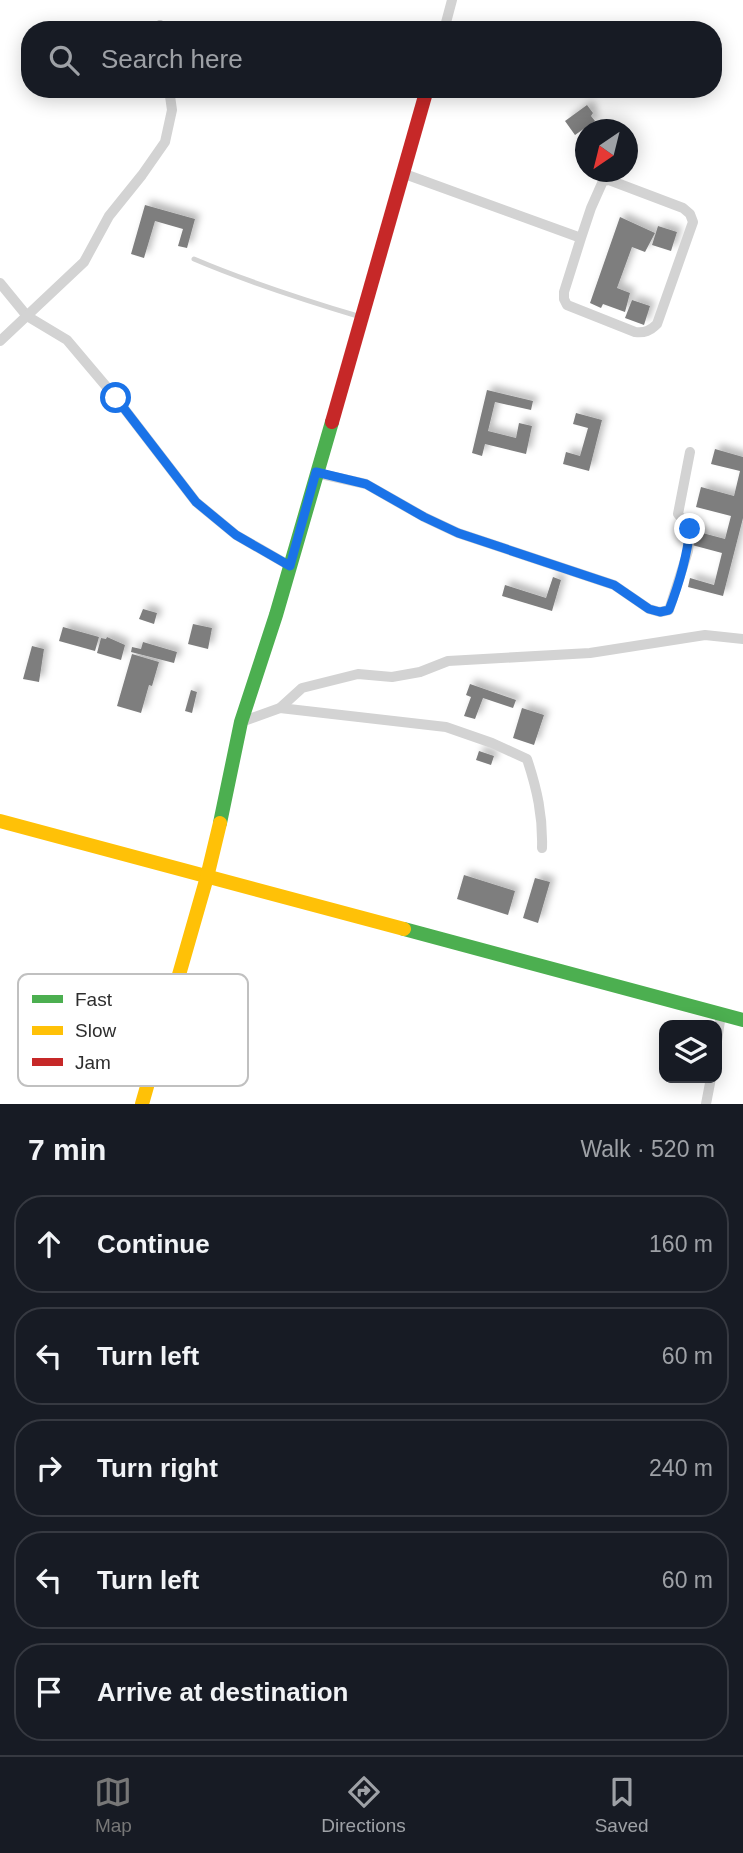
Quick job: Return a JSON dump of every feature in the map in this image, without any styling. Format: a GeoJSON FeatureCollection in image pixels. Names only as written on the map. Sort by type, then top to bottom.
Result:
{"type":"FeatureCollection","features":[{"type":"Feature","properties":{"kind":"street"},"geometry":{"type":"LineString","coordinates":[[446,21],[452,0]]}},
{"type":"Feature","properties":{"kind":"street"},"geometry":{"type":"LineString","coordinates":[[0,341],[84,262],[109,216],[142,176],[165,142],[173,110],[171,98]]}},
{"type":"Feature","properties":{"kind":"street"},"geometry":{"type":"LineString","coordinates":[[179,974],[207,877],[241,722],[290,566],[424,98]]}},
{"type":"Feature","properties":{"kind":"street"},"geometry":{"type":"LineString","coordinates":[[402,173],[581,238]]}},
{"type":"Feature","properties":{"kind":"street"},"geometry":{"type":"LineString","coordinates":[[609,180],[683,208],[690,214],[693,222],[652,329],[644,333],[635,332],[567,305],[564,292],[581,238],[603,181],[609,180]]}},
{"type":"Feature","properties":{"kind":"street"},"geometry":{"type":"LineString","coordinates":[[0,283],[27,316],[67,340],[116,398],[196,502],[236,535],[290,566]]}},
{"type":"Feature","properties":{"kind":"street"},"geometry":{"type":"LineString","coordinates":[[316,472],[366,484],[458,533],[614,585],[649,609],[660,612],[669,610],[688,551],[690,529],[678,514],[690,452]]}},
{"type":"Feature","properties":{"kind":"street"},"geometry":{"type":"LineString","coordinates":[[241,722],[280,708],[302,688],[358,674],[392,677],[420,672],[448,662],[590,653],[705,635],[743,639]]}},
{"type":"Feature","properties":{"kind":"street"},"geometry":{"type":"LineString","coordinates":[[280,708],[446,727],[527,759],[538,792],[543,824],[541,848]]}},
{"type":"Feature","properties":{"kind":"street"},"geometry":{"type":"LineString","coordinates":[[0,822],[743,1020]]}},
{"type":"Feature","properties":{"kind":"street"},"geometry":{"type":"LineString","coordinates":[[720,1020],[721,1014]]}},
{"type":"Feature","properties":{"kind":"street"},"geometry":{"type":"LineString","coordinates":[[706,1104],[710,1083]]}},
{"type":"Feature","properties":{"kind":"street"},"geometry":{"type":"LineString","coordinates":[[142,1104],[147,1086]]}},
{"type":"Feature","properties":{"kind":"lane"},"geometry":{"type":"LineString","coordinates":[[194,259],[257,284],[361,317]]}},
{"type":"Feature","properties":{"kind":"building"},"geometry":{"type":"Polygon","coordinates":[[[587,105],[593,113],[591,116],[593,119],[575,119],[575,135],[565,121],[587,105]]]}},
{"type":"Feature","properties":{"kind":"building"},"geometry":{"type":"Polygon","coordinates":[[[145,205],[195,219],[187,248],[178,246],[183,229],[155,221],[144,258],[131,254],[145,205]]]}},
{"type":"Feature","properties":{"kind":"building"},"geometry":{"type":"Polygon","coordinates":[[[620,217],[655,233],[645,252],[632,247],[617,288],[630,293],[625,312],[603,304],[601,308],[590,303],[620,217]]]}},
{"type":"Feature","properties":{"kind":"building"},"geometry":{"type":"Polygon","coordinates":[[[658,226],[677,232],[671,251],[652,245],[658,226]]]}},
{"type":"Feature","properties":{"kind":"building"},"geometry":{"type":"Polygon","coordinates":[[[632,300],[650,306],[644,325],[625,318],[632,300]]]}},
{"type":"Feature","properties":{"kind":"building"},"geometry":{"type":"Polygon","coordinates":[[[487,390],[533,401],[531,410],[495,402],[488,431],[516,438],[519,423],[532,426],[526,454],[485,444],[482,456],[472,453],[487,390]]]}},
{"type":"Feature","properties":{"kind":"building"},"geometry":{"type":"Polygon","coordinates":[[[576,413],[602,420],[589,471],[563,464],[566,452],[580,456],[588,428],[573,424],[576,413]]]}},
{"type":"Feature","properties":{"kind":"building"},"geometry":{"type":"Polygon","coordinates":[[[715,449],[743,457],[743,518],[723,596],[688,587],[690,578],[714,585],[722,553],[692,545],[695,531],[725,539],[731,516],[696,507],[701,487],[734,496],[740,471],[711,464],[715,449]]]}},
{"type":"Feature","properties":{"kind":"building"},"geometry":{"type":"Polygon","coordinates":[[[553,577],[561,580],[552,611],[502,596],[505,585],[546,598],[553,577]]]}},
{"type":"Feature","properties":{"kind":"building"},"geometry":{"type":"Polygon","coordinates":[[[143,609],[157,613],[154,624],[139,619],[143,609]]]}},
{"type":"Feature","properties":{"kind":"building"},"geometry":{"type":"Polygon","coordinates":[[[193,624],[212,628],[208,649],[188,644],[193,624]]]}},
{"type":"Feature","properties":{"kind":"building"},"geometry":{"type":"Polygon","coordinates":[[[63,627],[99,637],[95,651],[59,641],[63,627]]]}},
{"type":"Feature","properties":{"kind":"building"},"geometry":{"type":"Polygon","coordinates":[[[107,637],[125,645],[121,660],[97,653],[101,638],[107,637]]]}},
{"type":"Feature","properties":{"kind":"building"},"geometry":{"type":"Polygon","coordinates":[[[143,642],[177,652],[174,663],[131,652],[132,647],[141,649],[143,642]]]}},
{"type":"Feature","properties":{"kind":"building"},"geometry":{"type":"Polygon","coordinates":[[[32,646],[44,649],[39,682],[23,679],[32,646]]]}},
{"type":"Feature","properties":{"kind":"building"},"geometry":{"type":"Polygon","coordinates":[[[132,654],[159,662],[141,713],[117,706],[132,654]]]}},
{"type":"Feature","properties":{"kind":"building"},"geometry":{"type":"Polygon","coordinates":[[[470,684],[516,700],[513,708],[483,698],[475,719],[464,716],[471,697],[466,695],[470,684]]]}},
{"type":"Feature","properties":{"kind":"building"},"geometry":{"type":"Polygon","coordinates":[[[191,690],[197,692],[192,713],[185,711],[191,690]]]}},
{"type":"Feature","properties":{"kind":"building"},"geometry":{"type":"Polygon","coordinates":[[[522,708],[544,715],[534,745],[513,738],[522,708]]]}},
{"type":"Feature","properties":{"kind":"building"},"geometry":{"type":"Polygon","coordinates":[[[479,751],[494,756],[491,765],[476,760],[479,751]]]}},
{"type":"Feature","properties":{"kind":"building"},"geometry":{"type":"Polygon","coordinates":[[[464,875],[515,891],[508,915],[457,899],[464,875]]]}},
{"type":"Feature","properties":{"kind":"building"},"geometry":{"type":"Polygon","coordinates":[[[535,878],[550,882],[538,923],[523,918],[535,878]]]}},
{"type":"Feature","properties":{"kind":"traffic: fast"},"geometry":{"type":"LineString","coordinates":[[220,823],[241,722],[276,615],[332,422]]}},
{"type":"Feature","properties":{"kind":"traffic: fast"},"geometry":{"type":"LineString","coordinates":[[404,929],[743,1020]]}},
{"type":"Feature","properties":{"kind":"traffic: slow"},"geometry":{"type":"LineString","coordinates":[[0,821],[404,929]]}},
{"type":"Feature","properties":{"kind":"traffic: slow"},"geometry":{"type":"LineString","coordinates":[[179,974],[220,823]]}},
{"type":"Feature","properties":{"kind":"traffic: slow"},"geometry":{"type":"LineString","coordinates":[[142,1104],[147,1086]]}},
{"type":"Feature","properties":{"kind":"traffic: jam"},"geometry":{"type":"LineString","coordinates":[[332,422],[424,98]]}},
{"type":"Feature","properties":{"kind":"route"},"geometry":{"type":"LineString","coordinates":[[116,398],[196,502],[236,535],[290,566],[316,472],[366,484],[458,533],[614,585],[649,609],[660,612],[669,610],[688,551],[690,529]]}}]}
